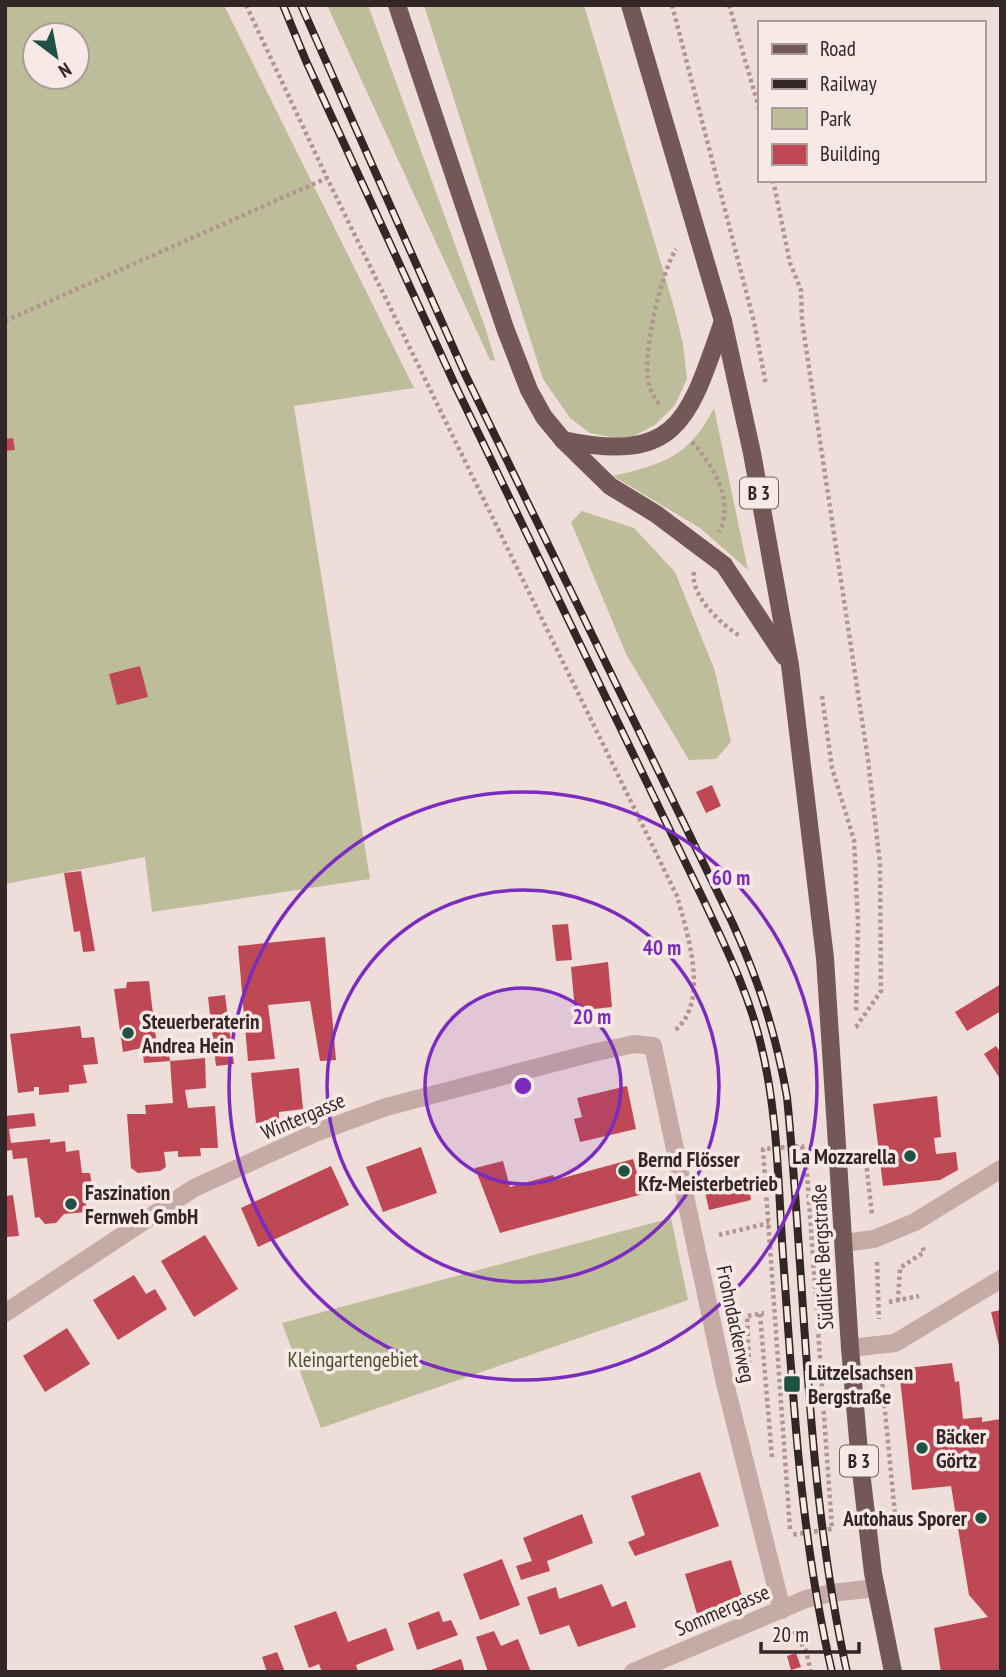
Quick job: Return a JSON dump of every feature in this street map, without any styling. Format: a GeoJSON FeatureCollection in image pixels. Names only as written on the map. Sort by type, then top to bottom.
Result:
{"type":"FeatureCollection","features":[{"type":"Feature","properties":{"kind":"main road"},"geometry":{"type":"LineString","coordinates":[[397,5],[505,327],[529,390],[544,417],[563,440],[610,486],[656,514],[724,565],[790,665]]}},
{"type":"Feature","properties":{"kind":"main road","name":"B 3"},"geometry":{"type":"LineString","coordinates":[[630,5],[723,321],[752,453],[790,665]]}},
{"type":"Feature","properties":{"kind":"main road"},"geometry":{"type":"LineString","coordinates":[[563,440],[591,446],[636,446],[656,439],[676,425],[698,391],[723,321]]}},
{"type":"Feature","properties":{"kind":"main road","name":"Südliche Bergstraße"},"geometry":{"type":"LineString","coordinates":[[790,665],[825,958],[860,1463],[874,1581],[893,1672]]}},
{"type":"Feature","properties":{"kind":"street","name":"Wintergasse"},"geometry":{"type":"LineString","coordinates":[[5,1313],[194,1188],[315,1133],[386,1107],[592,1053],[634,1044],[653,1046]]}},
{"type":"Feature","properties":{"kind":"street","name":"Frohndackerweg"},"geometry":{"type":"LineString","coordinates":[[653,1046],[724,1383],[782,1609]]}},
{"type":"Feature","properties":{"kind":"street"},"geometry":{"type":"LineString","coordinates":[[844,1243],[874,1239],[915,1222],[1001,1169]]}},
{"type":"Feature","properties":{"kind":"street"},"geometry":{"type":"LineString","coordinates":[[850,1348],[895,1343],[1001,1279]]}},
{"type":"Feature","properties":{"kind":"street","name":"Sommergasse"},"geometry":{"type":"LineString","coordinates":[[633,1672],[807,1599],[874,1581]]}},
{"type":"Feature","properties":{"kind":"path"},"geometry":{"type":"LineString","coordinates":[[246,5],[327,178],[677,896],[695,980],[692,1006],[681,1026],[653,1046]]}},
{"type":"Feature","properties":{"kind":"path"},"geometry":{"type":"LineString","coordinates":[[672,5],[754,322]]}},
{"type":"Feature","properties":{"kind":"path"},"geometry":{"type":"LineString","coordinates":[[729,5],[758,104]]}},
{"type":"Feature","properties":{"kind":"path"},"geometry":{"type":"LineString","coordinates":[[5,321],[327,178]]}},
{"type":"Feature","properties":{"kind":"path"},"geometry":{"type":"LineString","coordinates":[[773,182],[790,263],[801,290],[802,321],[868,760],[880,864],[881,991],[856,1027],[829,1033]]}},
{"type":"Feature","properties":{"kind":"path"},"geometry":{"type":"LineString","coordinates":[[693,221],[668,262],[657,304],[647,363],[648,384],[654,397],[708,461],[722,492],[725,511],[722,527],[695,569],[694,586],[711,609],[732,631],[743,638]]}},
{"type":"Feature","properties":{"kind":"path"},"geometry":{"type":"LineString","coordinates":[[802,1146],[808,1187],[832,1529],[790,1535],[785,1485],[769,1223],[763,1149],[802,1146]]}},
{"type":"Feature","properties":{"kind":"path"},"geometry":{"type":"LineString","coordinates":[[866,1160],[879,1281],[879,1346],[895,1525]]}},
{"type":"Feature","properties":{"kind":"path"},"geometry":{"type":"LineString","coordinates":[[889,1302],[898,1301],[900,1268],[924,1252],[915,1222]]}},
{"type":"Feature","properties":{"kind":"path"},"geometry":{"type":"LineString","coordinates":[[696,1241],[769,1223]]}},
{"type":"Feature","properties":{"kind":"path"},"geometry":{"type":"LineString","coordinates":[[749,1365],[747,1316],[762,1313],[773,1464]]}},
{"type":"Feature","properties":{"kind":"path"},"geometry":{"type":"LineString","coordinates":[[782,1609],[806,1651],[811,1672]]}},
{"type":"Feature","properties":{"kind":"green space"},"geometry":{"type":"Polygon","coordinates":[[[5,5],[224,5],[414,388],[294,406],[370,879],[152,912],[145,857],[5,884],[5,5]]]}},
{"type":"Feature","properties":{"kind":"green space"},"geometry":{"type":"Polygon","coordinates":[[[327,5],[368,5],[495,361],[490,360],[327,5]]]}},
{"type":"Feature","properties":{"kind":"green space"},"geometry":{"type":"Polygon","coordinates":[[[424,5],[584,5],[674,307],[683,344],[687,379],[675,405],[655,425],[626,440],[590,433],[570,418],[543,379],[424,5]]]}},
{"type":"Feature","properties":{"kind":"green space"},"geometry":{"type":"Polygon","coordinates":[[[714,408],[748,570],[700,528],[613,476],[673,456],[695,438],[714,408]]]}},
{"type":"Feature","properties":{"kind":"green space"},"geometry":{"type":"Polygon","coordinates":[[[582,511],[634,528],[675,572],[715,671],[731,742],[716,759],[689,760],[626,654],[571,522],[582,511]]]}},
{"type":"Feature","properties":{"kind":"green space","name":"Kleingartengebiet"},"geometry":{"type":"Polygon","coordinates":[[[671,1218],[688,1300],[321,1428],[282,1323],[671,1218]]]}},
{"type":"Feature","properties":{"kind":"building"},"geometry":{"type":"Polygon","coordinates":[[[13,438],[15,450],[5,451],[5,439],[13,438]]]}},
{"type":"Feature","properties":{"kind":"building"},"geometry":{"type":"Polygon","coordinates":[[[140,666],[148,697],[117,705],[109,674],[140,666]]]}},
{"type":"Feature","properties":{"kind":"building"},"geometry":{"type":"Polygon","coordinates":[[[712,785],[721,806],[706,813],[696,792],[712,785]]]}},
{"type":"Feature","properties":{"kind":"building"},"geometry":{"type":"Polygon","coordinates":[[[81,871],[95,951],[83,952],[80,931],[74,932],[64,873],[81,871]]]}},
{"type":"Feature","properties":{"kind":"building"},"geometry":{"type":"Polygon","coordinates":[[[568,924],[572,960],[556,961],[552,925],[568,924]]]}},
{"type":"Feature","properties":{"kind":"building"},"geometry":{"type":"Polygon","coordinates":[[[325,937],[336,1060],[320,1061],[310,1001],[268,1005],[275,1059],[248,1061],[238,946],[325,937]]]}},
{"type":"Feature","properties":{"kind":"building"},"geometry":{"type":"Polygon","coordinates":[[[608,962],[612,1007],[575,1011],[571,967],[608,962]]]}},
{"type":"Feature","properties":{"kind":"building"},"geometry":{"type":"Polygon","coordinates":[[[149,981],[157,1046],[168,1045],[170,1061],[144,1063],[142,1048],[123,1052],[114,989],[126,988],[127,982],[149,981]]]}},
{"type":"Feature","properties":{"kind":"building"},"geometry":{"type":"Polygon","coordinates":[[[1001,984],[1001,1011],[967,1031],[955,1012],[1001,984]]]}},
{"type":"Feature","properties":{"kind":"building"},"geometry":{"type":"Polygon","coordinates":[[[225,995],[234,1064],[216,1066],[208,997],[225,995]]]}},
{"type":"Feature","properties":{"kind":"building"},"geometry":{"type":"Polygon","coordinates":[[[80,1026],[82,1038],[94,1037],[98,1064],[83,1065],[87,1083],[69,1085],[69,1092],[39,1095],[39,1087],[34,1087],[34,1091],[18,1093],[10,1034],[80,1026]]]}},
{"type":"Feature","properties":{"kind":"building"},"geometry":{"type":"Polygon","coordinates":[[[996,1046],[1001,1053],[1001,1080],[984,1054],[996,1046]]]}},
{"type":"Feature","properties":{"kind":"building"},"geometry":{"type":"Polygon","coordinates":[[[205,1058],[206,1088],[185,1090],[188,1108],[215,1106],[218,1148],[200,1148],[201,1156],[178,1157],[178,1151],[164,1152],[166,1167],[160,1171],[138,1173],[131,1168],[127,1114],[146,1114],[145,1105],[173,1103],[170,1061],[205,1058]]]}},
{"type":"Feature","properties":{"kind":"building"},"geometry":{"type":"Polygon","coordinates":[[[299,1068],[303,1109],[279,1112],[279,1120],[256,1123],[251,1073],[299,1068]]]}},
{"type":"Feature","properties":{"kind":"building"},"geometry":{"type":"Polygon","coordinates":[[[627,1086],[636,1129],[580,1142],[574,1119],[582,1117],[577,1098],[627,1086]]]}},
{"type":"Feature","properties":{"kind":"building"},"geometry":{"type":"Polygon","coordinates":[[[937,1096],[941,1137],[934,1138],[936,1154],[956,1152],[958,1170],[940,1180],[883,1186],[873,1104],[937,1096]]]}},
{"type":"Feature","properties":{"kind":"building"},"geometry":{"type":"Polygon","coordinates":[[[34,1113],[36,1126],[9,1129],[11,1143],[50,1139],[50,1143],[65,1141],[66,1152],[79,1150],[82,1173],[90,1173],[92,1186],[84,1186],[87,1212],[64,1214],[56,1223],[45,1224],[39,1217],[35,1218],[27,1158],[13,1159],[12,1150],[5,1151],[5,1116],[34,1113]]]}},
{"type":"Feature","properties":{"kind":"building"},"geometry":{"type":"Polygon","coordinates":[[[421,1147],[437,1193],[383,1212],[366,1167],[421,1147]]]}},
{"type":"Feature","properties":{"kind":"building"},"geometry":{"type":"Polygon","coordinates":[[[633,1159],[643,1194],[500,1233],[475,1168],[503,1161],[510,1187],[553,1175],[555,1180],[633,1159]]]}},
{"type":"Feature","properties":{"kind":"building"},"geometry":{"type":"Polygon","coordinates":[[[331,1166],[349,1205],[258,1247],[241,1208],[331,1166]]]}},
{"type":"Feature","properties":{"kind":"building"},"geometry":{"type":"Polygon","coordinates":[[[748,1183],[751,1200],[709,1210],[705,1192],[748,1183]]]}},
{"type":"Feature","properties":{"kind":"building"},"geometry":{"type":"Polygon","coordinates":[[[13,1195],[19,1236],[5,1237],[5,1196],[13,1195]]]}},
{"type":"Feature","properties":{"kind":"building"},"geometry":{"type":"Polygon","coordinates":[[[205,1235],[238,1289],[194,1317],[161,1261],[205,1235]]]}},
{"type":"Feature","properties":{"kind":"building"},"geometry":{"type":"Polygon","coordinates":[[[134,1275],[146,1294],[155,1289],[167,1309],[118,1340],[93,1300],[134,1275]]]}},
{"type":"Feature","properties":{"kind":"building"},"geometry":{"type":"Polygon","coordinates":[[[1001,1310],[1001,1350],[1000,1350],[991,1312],[1001,1310]]]}},
{"type":"Feature","properties":{"kind":"building"},"geometry":{"type":"Polygon","coordinates":[[[67,1328],[90,1364],[45,1392],[23,1356],[67,1328]]]}},
{"type":"Feature","properties":{"kind":"building"},"geometry":{"type":"Polygon","coordinates":[[[952,1363],[955,1382],[959,1381],[963,1419],[982,1417],[982,1422],[1001,1419],[1001,1672],[941,1672],[934,1628],[988,1617],[969,1595],[951,1486],[912,1490],[899,1369],[952,1363]]]}},
{"type":"Feature","properties":{"kind":"building"},"geometry":{"type":"Polygon","coordinates":[[[700,1472],[719,1526],[635,1556],[628,1542],[645,1535],[631,1496],[700,1472]]]}},
{"type":"Feature","properties":{"kind":"building"},"geometry":{"type":"Polygon","coordinates":[[[582,1514],[593,1543],[547,1561],[550,1571],[521,1580],[516,1566],[532,1561],[523,1538],[582,1514]]]}},
{"type":"Feature","properties":{"kind":"building"},"geometry":{"type":"Polygon","coordinates":[[[502,1559],[520,1605],[480,1620],[463,1574],[502,1559]]]}},
{"type":"Feature","properties":{"kind":"building"},"geometry":{"type":"Polygon","coordinates":[[[731,1560],[744,1603],[698,1617],[685,1574],[731,1560]]]}},
{"type":"Feature","properties":{"kind":"building"},"geometry":{"type":"Polygon","coordinates":[[[602,1584],[612,1607],[626,1601],[636,1627],[578,1647],[569,1625],[540,1635],[527,1597],[556,1587],[559,1599],[602,1584]]]}},
{"type":"Feature","properties":{"kind":"building"},"geometry":{"type":"Polygon","coordinates":[[[336,1611],[348,1642],[386,1628],[394,1650],[356,1665],[358,1672],[322,1672],[319,1664],[309,1668],[294,1626],[336,1611]]]}},
{"type":"Feature","properties":{"kind":"building"},"geometry":{"type":"Polygon","coordinates":[[[439,1611],[443,1622],[451,1620],[458,1635],[417,1650],[408,1623],[439,1611]]]}},
{"type":"Feature","properties":{"kind":"building"},"geometry":{"type":"Polygon","coordinates":[[[494,1631],[501,1646],[518,1639],[531,1672],[488,1672],[476,1637],[494,1631]]]}},
{"type":"Feature","properties":{"kind":"building"},"geometry":{"type":"Polygon","coordinates":[[[277,1652],[285,1672],[267,1672],[262,1657],[277,1652]]]}},
{"type":"Feature","properties":{"kind":"building"},"geometry":{"type":"Polygon","coordinates":[[[796,1653],[801,1667],[791,1670],[787,1656],[796,1653]]]}},
{"type":"Feature","properties":{"kind":"building"},"geometry":{"type":"Polygon","coordinates":[[[461,1659],[465,1672],[428,1672],[428,1671],[461,1659]]]}},
{"type":"Feature","properties":{"kind":"railway"},"geometry":{"type":"LineString","coordinates":[[283,5],[306,61],[456,387],[705,903],[749,1005],[766,1067],[774,1121],[799,1465],[812,1569],[832,1672]]}},
{"type":"Feature","properties":{"kind":"railway"},"geometry":{"type":"LineString","coordinates":[[301,5],[465,374],[732,922],[765,1008],[778,1051],[787,1097],[815,1458],[833,1601],[847,1672]]}},
{"type":"Feature","properties":{"kind":"place","name":"Steuerberaterin Andrea Hein"},"geometry":{"type":"Point","coordinates":[128,1033]}},
{"type":"Feature","properties":{"kind":"place","name":"La Mozzarella"},"geometry":{"type":"Point","coordinates":[910,1156]}},
{"type":"Feature","properties":{"kind":"place","name":"Bernd Flösser Kfz-Meisterbetrieb"},"geometry":{"type":"Point","coordinates":[624,1171]}},
{"type":"Feature","properties":{"kind":"place","name":"Faszination Fernweh GmbH"},"geometry":{"type":"Point","coordinates":[71,1204]}},
{"type":"Feature","properties":{"kind":"place","name":"Lützelsachsen Bergstraße"},"geometry":{"type":"Point","coordinates":[792,1384]}},
{"type":"Feature","properties":{"kind":"place","name":"Bäcker Görtz"},"geometry":{"type":"Point","coordinates":[922,1448]}},
{"type":"Feature","properties":{"kind":"place","name":"Autohaus Sporer"},"geometry":{"type":"Point","coordinates":[981,1518]}}]}
